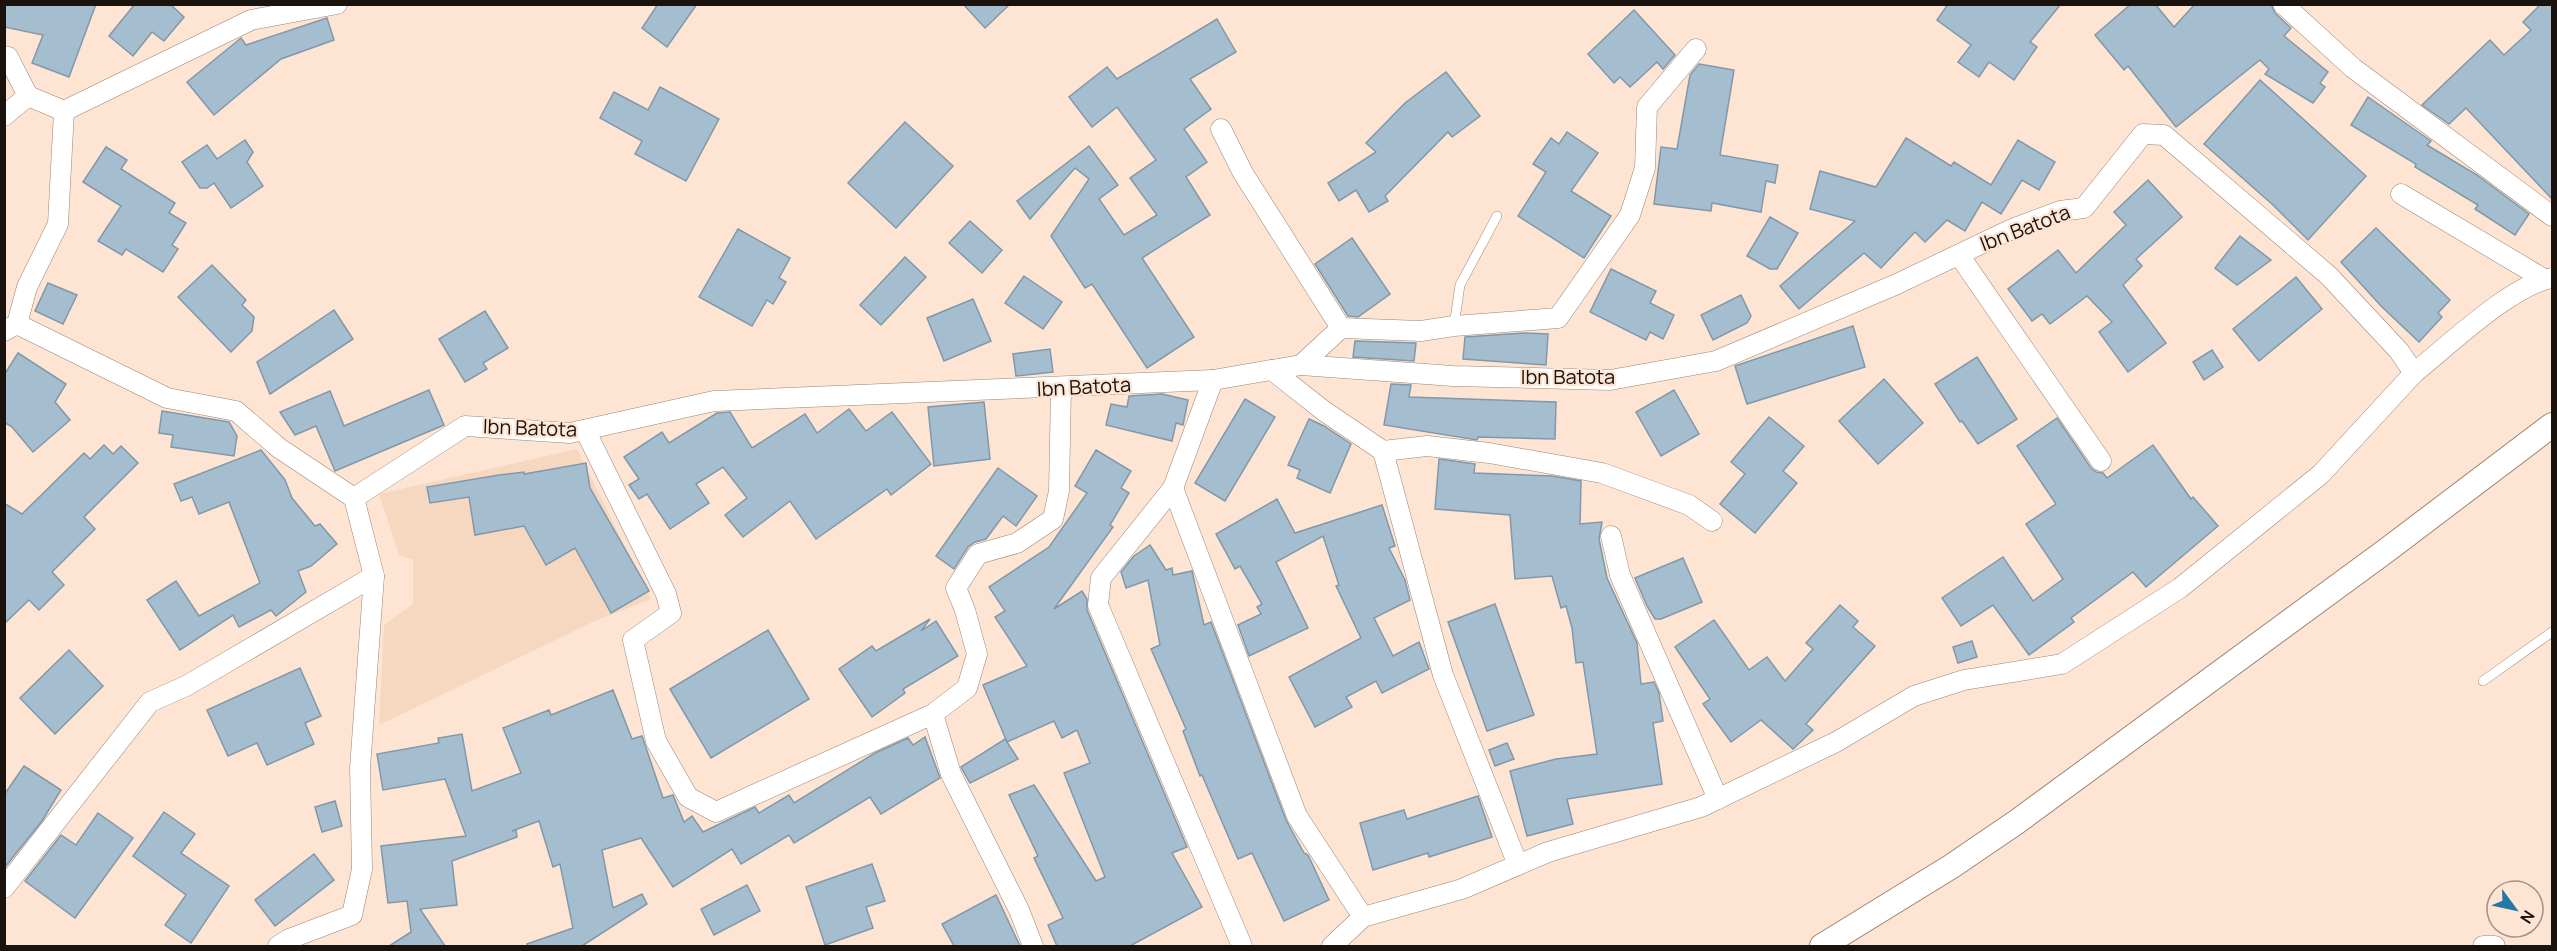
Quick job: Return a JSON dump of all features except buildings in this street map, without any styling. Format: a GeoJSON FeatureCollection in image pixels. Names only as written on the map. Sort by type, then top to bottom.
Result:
{"type":"FeatureCollection","features":[{"type":"Feature","properties":{"kind":"street"},"geometry":{"type":"LineString","coordinates":[[4,56],[8,57],[28,96],[64,111],[251,20],[338,4]]}},
{"type":"Feature","properties":{"kind":"street"},"geometry":{"type":"LineString","coordinates":[[2283,4],[2353,68],[2553,216]]}},
{"type":"Feature","properties":{"kind":"street"},"geometry":{"type":"LineString","coordinates":[[1301,364],[1341,328],[1421,331],[1454,326],[1558,318],[1630,214],[1644,168],[1647,106],[1696,49]]}},
{"type":"Feature","properties":{"kind":"street"},"geometry":{"type":"LineString","coordinates":[[4,116],[28,96]]}},
{"type":"Feature","properties":{"kind":"street"},"geometry":{"type":"LineString","coordinates":[[64,111],[58,224],[27,286],[11,327],[167,398],[236,411],[279,448],[354,498],[374,576],[360,768],[362,869],[352,915],[289,939],[278,946]]}},
{"type":"Feature","properties":{"kind":"street"},"geometry":{"type":"LineString","coordinates":[[1221,129],[1244,173],[1341,328]]}},
{"type":"Feature","properties":{"kind":"street","name":"Ibn Batota"},"geometry":{"type":"LineString","coordinates":[[354,498],[465,426],[570,434],[714,401],[1213,380],[1301,364],[1453,376],[1610,380],[1716,361],[1897,284],[2012,229],[2050,215],[2084,208],[2143,134],[2164,135],[2329,276],[2399,351],[2414,373]]}},
{"type":"Feature","properties":{"kind":"street"},"geometry":{"type":"LineString","coordinates":[[2401,194],[2548,279]]}},
{"type":"Feature","properties":{"kind":"street"},"geometry":{"type":"LineString","coordinates":[[1959,255],[2101,460]]}},
{"type":"Feature","properties":{"kind":"street"},"geometry":{"type":"LineString","coordinates":[[1332,946],[1363,916],[1462,889],[1548,852],[1701,807],[1836,742],[1914,696],[1964,680],[2062,664],[2180,588],[2321,474],[2414,373],[2498,306],[2548,279]]}},
{"type":"Feature","properties":{"kind":"street"},"geometry":{"type":"LineString","coordinates":[[1272,370],[1324,411],[1383,451],[1427,446],[1489,453],[1593,471],[1689,505],[1712,521]]}},
{"type":"Feature","properties":{"kind":"street"},"geometry":{"type":"LineString","coordinates":[[1213,380],[1173,488],[1101,578],[1098,604],[1242,946]]}},
{"type":"Feature","properties":{"kind":"street"},"geometry":{"type":"LineString","coordinates":[[585,430],[666,594],[671,612],[633,640],[656,741],[688,797],[716,812],[933,714],[967,688],[977,654],[965,610],[956,588],[978,554],[1017,543],[1053,519],[1059,491],[1061,388]]}},
{"type":"Feature","properties":{"kind":"street"},"geometry":{"type":"LineString","coordinates":[[1855,946],[1952,866],[2378,557],[2553,425]]}},
{"type":"Feature","properties":{"kind":"street"},"geometry":{"type":"LineString","coordinates":[[1383,451],[1443,675],[1518,865]]}},
{"type":"Feature","properties":{"kind":"street"},"geometry":{"type":"LineString","coordinates":[[1173,488],[1297,816],[1363,916]]}},
{"type":"Feature","properties":{"kind":"street"},"geometry":{"type":"LineString","coordinates":[[1611,536],[1620,575],[1718,799]]}},
{"type":"Feature","properties":{"kind":"street"},"geometry":{"type":"LineString","coordinates":[[4,888],[150,702],[186,686],[374,576]]}},
{"type":"Feature","properties":{"kind":"street"},"geometry":{"type":"LineString","coordinates":[[933,714],[951,774],[1018,910],[1033,946]]}},
{"type":"Feature","properties":{"kind":"street"},"geometry":{"type":"LineString","coordinates":[[1822,946],[1952,866]]}},
{"type":"Feature","properties":{"kind":"street"},"geometry":{"type":"LineString","coordinates":[[2483,946],[2495,946]]}},
{"type":"Feature","properties":{"kind":"lane"},"geometry":{"type":"LineString","coordinates":[[1454,326],[1460,285],[1497,216]]}},
{"type":"Feature","properties":{"kind":"lane"},"geometry":{"type":"LineString","coordinates":[[2483,681],[2553,632]]}},
{"type":"Feature","properties":{"kind":"shaded area"},"geometry":{"type":"Polygon","coordinates":[[[577,449],[651,599],[595,621],[379,725],[384,625],[413,604],[413,560],[399,555],[379,494],[577,449]]]}}]}
